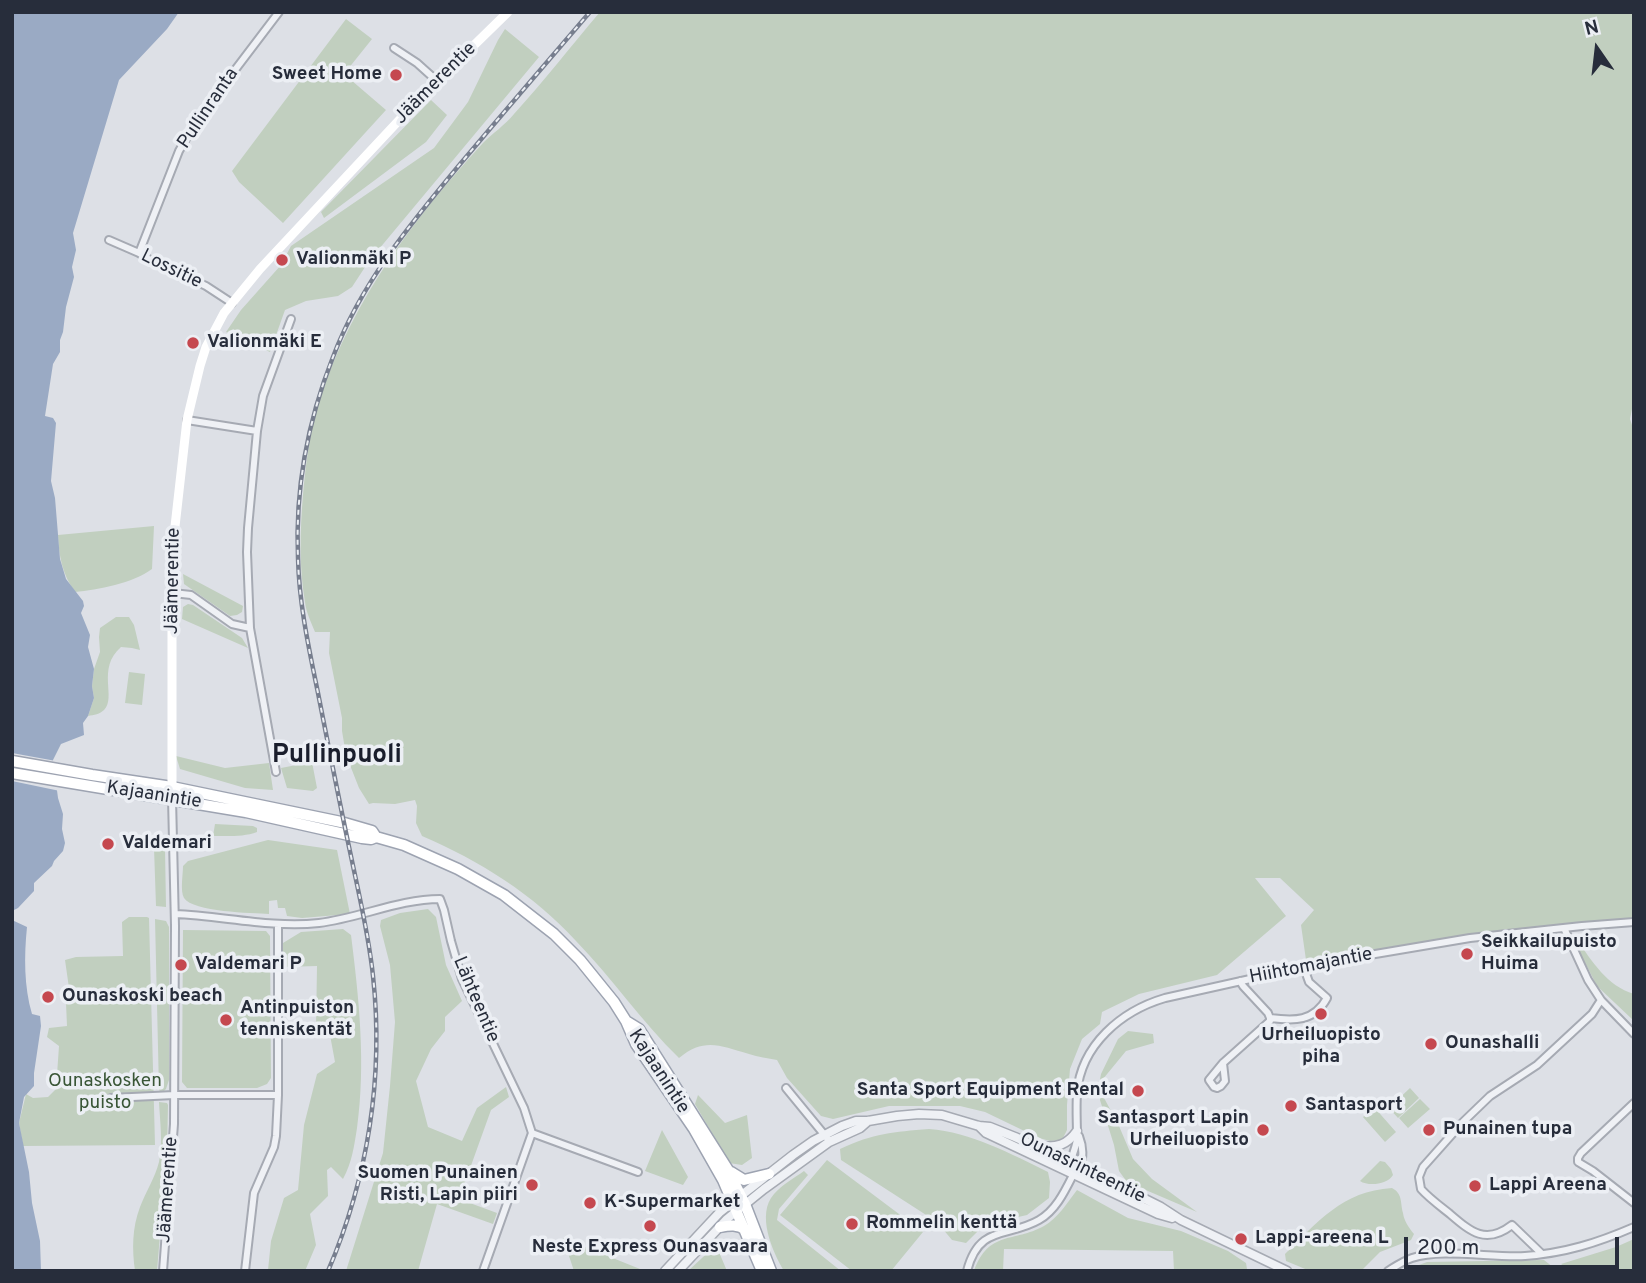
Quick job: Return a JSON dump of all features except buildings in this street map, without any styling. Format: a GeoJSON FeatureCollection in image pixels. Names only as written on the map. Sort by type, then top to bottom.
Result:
{"type":"FeatureCollection","features":[{"type":"Feature","properties":{"kind":"main road","name":"Jäämerentie"},"geometry":{"type":"LineString","coordinates":[[172,793],[172,553],[187,420],[206,347],[224,313],[260,269],[438,81],[508,12]]}},
{"type":"Feature","properties":{"kind":"main road","name":"Kajaanintie"},"geometry":{"type":"LineString","coordinates":[[12,761],[172,793]]}},
{"type":"Feature","properties":{"kind":"main road","name":"Kajaanintie"},"geometry":{"type":"LineString","coordinates":[[12,773],[90,787],[172,793]]}},
{"type":"Feature","properties":{"kind":"main road"},"geometry":{"type":"LineString","coordinates":[[172,793],[341,822],[372,831],[376,836],[427,854],[458,869],[504,895],[554,934],[614,1002],[626,1021]]}},
{"type":"Feature","properties":{"kind":"main road","name":"Kajaanintie"},"geometry":{"type":"LineString","coordinates":[[626,1021],[639,1029],[728,1170],[762,1271]]}},
{"type":"Feature","properties":{"kind":"main road","name":"Kajaanintie"},"geometry":{"type":"LineString","coordinates":[[626,1021],[636,1044],[694,1129],[739,1203],[771,1271]]}},
{"type":"Feature","properties":{"kind":"main road"},"geometry":{"type":"LineString","coordinates":[[728,1170],[744,1180],[769,1174]]}},
{"type":"Feature","properties":{"kind":"main road"},"geometry":{"type":"LineString","coordinates":[[720,1227],[733,1225],[746,1230]]}},
{"type":"Feature","properties":{"kind":"street","name":"Pullinranta"},"geometry":{"type":"LineString","coordinates":[[139,253],[187,135],[279,12]]}},
{"type":"Feature","properties":{"kind":"street"},"geometry":{"type":"LineString","coordinates":[[394,48],[438,81]]}},
{"type":"Feature","properties":{"kind":"street","name":"Lossitie"},"geometry":{"type":"LineString","coordinates":[[109,240],[206,286],[232,303]]}},
{"type":"Feature","properties":{"kind":"street"},"geometry":{"type":"LineString","coordinates":[[276,772],[250,628],[247,540],[263,396],[291,319]]}},
{"type":"Feature","properties":{"kind":"street"},"geometry":{"type":"LineString","coordinates":[[187,420],[257,431]]}},
{"type":"Feature","properties":{"kind":"street"},"geometry":{"type":"LineString","coordinates":[[173,593],[191,595],[232,624],[250,628]]}},
{"type":"Feature","properties":{"kind":"street","name":"Jäämerentie"},"geometry":{"type":"LineString","coordinates":[[163,1271],[174,1095],[172,793]]}},
{"type":"Feature","properties":{"kind":"street","name":"Lähteentie"},"geometry":{"type":"LineString","coordinates":[[174,914],[278,924],[320,922],[422,900],[440,900],[462,979],[524,1108],[532,1133]]}},
{"type":"Feature","properties":{"kind":"street","name":"Hiihtomajantie"},"geometry":{"type":"LineString","coordinates":[[1071,1162],[1077,1143],[1077,1093],[1082,1072],[1098,1040],[1117,1021],[1152,1002],[1370,954],[1470,938],[1634,922]]}},
{"type":"Feature","properties":{"kind":"street"},"geometry":{"type":"LineString","coordinates":[[245,1271],[254,1193],[276,1136],[278,924]]}},
{"type":"Feature","properties":{"kind":"street"},"geometry":{"type":"LineString","coordinates":[[1564,928],[1588,980],[1601,1000],[1634,1034]]}},
{"type":"Feature","properties":{"kind":"street"},"geometry":{"type":"LineString","coordinates":[[1270,1018],[1303,1018],[1320,1009],[1327,998],[1309,982],[1304,968]]}},
{"type":"Feature","properties":{"kind":"street"},"geometry":{"type":"LineString","coordinates":[[1223,1063],[1270,1021],[1268,1013],[1240,981]]}},
{"type":"Feature","properties":{"kind":"street"},"geometry":{"type":"LineString","coordinates":[[1542,1254],[1512,1225],[1505,1231],[1488,1235],[1468,1230],[1421,1189],[1420,1173],[1483,1101],[1537,1065],[1592,1014],[1601,1000]]}},
{"type":"Feature","properties":{"kind":"street"},"geometry":{"type":"LineString","coordinates":[[786,1088],[827,1138]]}},
{"type":"Feature","properties":{"kind":"street"},"geometry":{"type":"LineString","coordinates":[[111,1098],[278,1095]]}},
{"type":"Feature","properties":{"kind":"street"},"geometry":{"type":"LineString","coordinates":[[1634,1103],[1581,1153],[1578,1162],[1634,1203]]}},
{"type":"Feature","properties":{"kind":"street","name":"Ounasrinteentie"},"geometry":{"type":"LineString","coordinates":[[739,1203],[793,1155],[827,1138],[860,1128],[868,1121],[897,1116],[943,1115],[990,1127],[1071,1162],[1077,1171]]}},
{"type":"Feature","properties":{"kind":"street","name":"Ounasrinteentie"},"geometry":{"type":"LineString","coordinates":[[979,1126],[986,1133],[1161,1207],[1181,1220],[1287,1271]]}},
{"type":"Feature","properties":{"kind":"street"},"geometry":{"type":"LineString","coordinates":[[1034,1145],[1062,1145],[1077,1131]]}},
{"type":"Feature","properties":{"kind":"street","name":"Hiihtomajantie"},"geometry":{"type":"LineString","coordinates":[[1077,1131],[1082,1144],[1077,1171]]}},
{"type":"Feature","properties":{"kind":"street"},"geometry":{"type":"LineString","coordinates":[[483,1271],[532,1133],[638,1172]]}},
{"type":"Feature","properties":{"kind":"street","name":"Ounasrinteentie"},"geometry":{"type":"LineString","coordinates":[[739,1203],[797,1163],[827,1138]]}},
{"type":"Feature","properties":{"kind":"street"},"geometry":{"type":"LineString","coordinates":[[967,1271],[974,1253],[989,1237],[1027,1226],[1046,1215],[1063,1195],[1077,1171]]}},
{"type":"Feature","properties":{"kind":"street"},"geometry":{"type":"LineString","coordinates":[[678,1271],[739,1203]]}},
{"type":"Feature","properties":{"kind":"street"},"geometry":{"type":"LineString","coordinates":[[665,1271],[720,1212],[739,1203]]}},
{"type":"Feature","properties":{"kind":"street"},"geometry":{"type":"LineString","coordinates":[[1388,1271],[1410,1258],[1431,1254],[1542,1254],[1590,1245],[1634,1227]]}},
{"type":"Feature","properties":{"kind":"green space"},"geometry":{"type":"Polygon","coordinates":[[[600,12],[1634,12],[1634,399],[1630,419],[1634,431],[1634,922],[1470,938],[1304,967],[1306,960],[1301,925],[1314,910],[1280,878],[1255,878],[1286,916],[1217,975],[1139,994],[1102,1012],[1100,1024],[1082,1039],[1070,1069],[1067,1130],[1062,1140],[1050,1141],[985,1112],[960,1106],[889,1106],[833,1119],[821,1116],[787,1078],[777,1060],[713,1045],[697,1047],[679,1058],[589,955],[542,908],[485,868],[422,836],[416,823],[415,800],[395,804],[369,804],[359,788],[346,755],[342,718],[329,653],[330,632],[315,632],[306,610],[303,589],[303,495],[317,408],[334,360],[350,326],[388,261],[410,230],[458,171],[536,89],[600,12]]]}},
{"type":"Feature","properties":{"kind":"green space"},"geometry":{"type":"Polygon","coordinates":[[[346,19],[372,39],[344,74],[386,110],[283,223],[239,182],[232,171],[346,19]]]}},
{"type":"Feature","properties":{"kind":"green space"},"geometry":{"type":"Polygon","coordinates":[[[505,29],[539,57],[369,261],[352,287],[338,296],[306,301],[285,310],[270,352],[226,332],[241,310],[281,265],[291,246],[434,148],[468,102],[505,29]]]}},
{"type":"Feature","properties":{"kind":"green space"},"geometry":{"type":"Polygon","coordinates":[[[431,100],[447,115],[426,142],[324,218],[321,212],[431,100]]]}},
{"type":"Feature","properties":{"kind":"green space"},"geometry":{"type":"Polygon","coordinates":[[[154,526],[152,569],[115,585],[75,592],[62,565],[58,535],[154,526]]]}},
{"type":"Feature","properties":{"kind":"green space"},"geometry":{"type":"Polygon","coordinates":[[[183,574],[243,606],[242,612],[230,616],[184,584],[183,574]]]}},
{"type":"Feature","properties":{"kind":"green space"},"geometry":{"type":"Polygon","coordinates":[[[188,604],[242,638],[248,648],[182,619],[183,607],[188,604]]]}},
{"type":"Feature","properties":{"kind":"green space"},"geometry":{"type":"Polygon","coordinates":[[[116,617],[129,617],[134,625],[140,650],[121,647],[114,655],[108,673],[107,704],[101,712],[88,716],[94,698],[92,686],[100,652],[100,628],[116,617]]]}},
{"type":"Feature","properties":{"kind":"green space"},"geometry":{"type":"Polygon","coordinates":[[[129,672],[145,674],[142,705],[125,703],[129,672]]]}},
{"type":"Feature","properties":{"kind":"green space"},"geometry":{"type":"Polygon","coordinates":[[[176,756],[225,768],[269,763],[273,790],[245,788],[180,769],[176,756]]]}},
{"type":"Feature","properties":{"kind":"green space"},"geometry":{"type":"Polygon","coordinates":[[[312,762],[317,788],[313,791],[287,788],[281,768],[312,762]]]}},
{"type":"Feature","properties":{"kind":"green space"},"geometry":{"type":"Polygon","coordinates":[[[215,824],[253,826],[257,828],[257,832],[213,836],[215,824]]]}},
{"type":"Feature","properties":{"kind":"green space"},"geometry":{"type":"Polygon","coordinates":[[[268,840],[337,850],[350,914],[302,918],[287,916],[285,908],[278,908],[277,900],[269,901],[269,914],[237,912],[210,909],[190,903],[184,898],[183,866],[188,861],[268,840]]]}},
{"type":"Feature","properties":{"kind":"green space"},"geometry":{"type":"Polygon","coordinates":[[[154,848],[165,848],[166,907],[156,906],[154,848]]]}},
{"type":"Feature","properties":{"kind":"green space"},"geometry":{"type":"Polygon","coordinates":[[[428,909],[436,917],[446,965],[462,1001],[445,1017],[445,1031],[431,1049],[416,1081],[428,1127],[462,1141],[477,1108],[506,1087],[509,1097],[491,1110],[459,1199],[497,1213],[493,1224],[437,1204],[418,1271],[346,1271],[383,1153],[390,1086],[395,1022],[390,965],[380,926],[381,920],[400,913],[428,909]]]}},
{"type":"Feature","properties":{"kind":"green space","name":"Ounaskosken puisto"},"geometry":{"type":"Polygon","coordinates":[[[129,917],[149,918],[155,1145],[23,1146],[19,1123],[26,1094],[33,1098],[48,1097],[56,1089],[59,1046],[47,1037],[49,1028],[67,1026],[66,1003],[69,988],[65,960],[76,957],[123,956],[122,922],[129,917]]]}},
{"type":"Feature","properties":{"kind":"green space"},"geometry":{"type":"Polygon","coordinates":[[[155,919],[166,921],[169,927],[169,1080],[162,1093],[159,1090],[155,919]]]}},
{"type":"Feature","properties":{"kind":"green space"},"geometry":{"type":"Polygon","coordinates":[[[343,929],[351,935],[360,1031],[360,1104],[349,1167],[343,1179],[331,1167],[327,1170],[328,1196],[310,1214],[316,1245],[305,1271],[262,1271],[268,1270],[271,1241],[284,1198],[298,1190],[304,1125],[317,1074],[335,1062],[330,1035],[316,1029],[317,966],[283,967],[283,943],[301,932],[343,929]]]}},
{"type":"Feature","properties":{"kind":"green space"},"geometry":{"type":"Polygon","coordinates":[[[183,930],[266,931],[270,936],[271,1078],[267,1084],[257,1088],[187,1088],[182,1082],[183,930]]]}},
{"type":"Feature","properties":{"kind":"green space"},"geometry":{"type":"Polygon","coordinates":[[[1577,940],[1608,979],[1634,994],[1634,1021],[1597,986],[1575,943],[1577,940]]]}},
{"type":"Feature","properties":{"kind":"green space"},"geometry":{"type":"Polygon","coordinates":[[[1128,1031],[1153,1034],[1154,1043],[1126,1051],[1103,1079],[1103,1096],[1133,1159],[1152,1179],[1197,1212],[1127,1182],[1119,1171],[1100,1100],[1099,1085],[1101,1074],[1118,1039],[1128,1031]]]}},
{"type":"Feature","properties":{"kind":"green space"},"geometry":{"type":"Polygon","coordinates":[[[1410,1088],[1419,1098],[1398,1118],[1389,1108],[1410,1088]]]}},
{"type":"Feature","properties":{"kind":"green space"},"geometry":{"type":"Polygon","coordinates":[[[698,1095],[725,1123],[747,1115],[752,1158],[742,1165],[729,1163],[695,1104],[698,1095]]]}},
{"type":"Feature","properties":{"kind":"green space"},"geometry":{"type":"Polygon","coordinates":[[[1420,1099],[1430,1109],[1408,1128],[1399,1118],[1420,1099]]]}},
{"type":"Feature","properties":{"kind":"green space"},"geometry":{"type":"Polygon","coordinates":[[[159,1102],[168,1105],[157,1271],[135,1271],[135,1223],[160,1154],[159,1102]]]}},
{"type":"Feature","properties":{"kind":"green space"},"geometry":{"type":"Polygon","coordinates":[[[1374,1107],[1396,1132],[1385,1142],[1363,1117],[1374,1107]]]}},
{"type":"Feature","properties":{"kind":"green space"},"geometry":{"type":"Polygon","coordinates":[[[929,1129],[975,1139],[1048,1172],[1049,1198],[1027,1215],[978,1231],[966,1243],[952,1240],[937,1222],[841,1160],[840,1149],[874,1136],[929,1129]]]}},
{"type":"Feature","properties":{"kind":"green space"},"geometry":{"type":"Polygon","coordinates":[[[662,1130],[688,1177],[683,1185],[645,1171],[662,1130]]]}},
{"type":"Feature","properties":{"kind":"green space","name":"Rommelin kenttä"},"geometry":{"type":"Polygon","coordinates":[[[827,1160],[923,1232],[891,1271],[852,1271],[780,1215],[827,1160]]]}},
{"type":"Feature","properties":{"kind":"green space"},"geometry":{"type":"Polygon","coordinates":[[[1380,1161],[1385,1162],[1391,1169],[1391,1178],[1373,1184],[1360,1181],[1380,1161]]]}},
{"type":"Feature","properties":{"kind":"green space"},"geometry":{"type":"Polygon","coordinates":[[[804,1171],[808,1175],[779,1209],[777,1220],[841,1271],[784,1271],[771,1243],[766,1222],[769,1202],[774,1194],[804,1171]]]}},
{"type":"Feature","properties":{"kind":"green space"},"geometry":{"type":"Polygon","coordinates":[[[1392,1188],[1400,1196],[1404,1219],[1414,1234],[1411,1240],[1380,1252],[1361,1271],[1310,1271],[1286,1261],[1285,1254],[1332,1210],[1359,1195],[1392,1188]]]}},
{"type":"Feature","properties":{"kind":"green space"},"geometry":{"type":"Polygon","coordinates":[[[1077,1190],[1128,1218],[1181,1231],[1228,1251],[1246,1263],[1247,1269],[1174,1271],[1173,1251],[1004,1249],[1003,1271],[974,1271],[987,1249],[995,1243],[1049,1223],[1077,1190]]]}},
{"type":"Feature","properties":{"kind":"green space"},"geometry":{"type":"Polygon","coordinates":[[[563,1238],[645,1271],[574,1271],[563,1238]]]}},
{"type":"Feature","properties":{"kind":"green space"},"geometry":{"type":"Polygon","coordinates":[[[1634,1239],[1634,1271],[1571,1271],[1561,1264],[1616,1247],[1634,1239]]]}},
{"type":"Feature","properties":{"kind":"green space"},"geometry":{"type":"Polygon","coordinates":[[[716,1245],[727,1271],[688,1271],[716,1245]]]}},
{"type":"Feature","properties":{"kind":"green space"},"geometry":{"type":"Polygon","coordinates":[[[1544,1260],[1558,1271],[1403,1271],[1427,1262],[1544,1260]]]}},
{"type":"Feature","properties":{"kind":"water"},"geometry":{"type":"Polygon","coordinates":[[[12,12],[179,12],[167,29],[119,80],[73,233],[76,250],[72,267],[74,277],[66,307],[60,352],[53,364],[45,416],[53,418],[56,423],[51,481],[60,559],[66,579],[83,601],[81,613],[90,635],[88,647],[94,669],[94,698],[83,723],[84,735],[61,744],[53,760],[63,814],[63,851],[34,883],[34,891],[12,911],[12,12]]]}},
{"type":"Feature","properties":{"kind":"water"},"geometry":{"type":"Polygon","coordinates":[[[12,920],[27,927],[27,993],[32,1014],[40,1016],[41,1026],[34,1086],[24,1097],[19,1123],[40,1241],[41,1271],[12,1271],[12,920]]]}},
{"type":"Feature","properties":{"kind":"pier"},"geometry":{"type":"Polygon","coordinates":[[[12,753],[56,761],[60,791],[12,781],[12,753]]]}},
{"type":"Feature","properties":{"kind":"railway"},"geometry":{"type":"LineString","coordinates":[[328,1271],[353,1200],[370,1126],[376,1014],[367,932],[311,660],[300,592],[299,507],[310,430],[324,381],[344,330],[389,255],[442,186],[590,12]]}},
{"type":"Feature","properties":{"kind":"place","name":"Sweet Home"},"geometry":{"type":"Point","coordinates":[396,75]}},
{"type":"Feature","properties":{"kind":"place","name":"Valionmäki P"},"geometry":{"type":"Point","coordinates":[282,260]}},
{"type":"Feature","properties":{"kind":"place","name":"Valionmäki E"},"geometry":{"type":"Point","coordinates":[193,343]}},
{"type":"Feature","properties":{"kind":"place","name":"Valdemari"},"geometry":{"type":"Point","coordinates":[108,844]}},
{"type":"Feature","properties":{"kind":"place","name":"Seikkailupuisto Huima"},"geometry":{"type":"Point","coordinates":[1467,954]}},
{"type":"Feature","properties":{"kind":"place","name":"Valdemari P"},"geometry":{"type":"Point","coordinates":[181,965]}},
{"type":"Feature","properties":{"kind":"place","name":"Ounaskoski beach"},"geometry":{"type":"Point","coordinates":[48,997]}},
{"type":"Feature","properties":{"kind":"place","name":"Urheiluopisto piha"},"geometry":{"type":"Point","coordinates":[1321,1014]}},
{"type":"Feature","properties":{"kind":"place","name":"Antinpuiston tenniskentät"},"geometry":{"type":"Point","coordinates":[226,1020]}},
{"type":"Feature","properties":{"kind":"place","name":"Ounashalli"},"geometry":{"type":"Point","coordinates":[1431,1044]}},
{"type":"Feature","properties":{"kind":"place","name":"Santa Sport Equipment Rental"},"geometry":{"type":"Point","coordinates":[1138,1091]}},
{"type":"Feature","properties":{"kind":"place","name":"Santasport"},"geometry":{"type":"Point","coordinates":[1291,1106]}},
{"type":"Feature","properties":{"kind":"place","name":"Santasport Lapin Urheiluopisto"},"geometry":{"type":"Point","coordinates":[1263,1130]}},
{"type":"Feature","properties":{"kind":"place","name":"Punainen tupa"},"geometry":{"type":"Point","coordinates":[1429,1130]}},
{"type":"Feature","properties":{"kind":"place","name":"Suomen Punainen Risti, Lapin piiri"},"geometry":{"type":"Point","coordinates":[532,1185]}},
{"type":"Feature","properties":{"kind":"place","name":"Lappi Areena"},"geometry":{"type":"Point","coordinates":[1475,1186]}},
{"type":"Feature","properties":{"kind":"place","name":"K-Supermarket"},"geometry":{"type":"Point","coordinates":[590,1203]}},
{"type":"Feature","properties":{"kind":"place","name":"Rommelin kenttä"},"geometry":{"type":"Point","coordinates":[852,1224]}},
{"type":"Feature","properties":{"kind":"place","name":"Neste Express Ounasvaara"},"geometry":{"type":"Point","coordinates":[650,1226]}},
{"type":"Feature","properties":{"kind":"place","name":"Lappi-areena L"},"geometry":{"type":"Point","coordinates":[1241,1239]}},
{"type":"Feature","properties":{"kind":"district","name":"Pullinpuoli"},"geometry":{"type":"Point","coordinates":[337,757]}}]}
